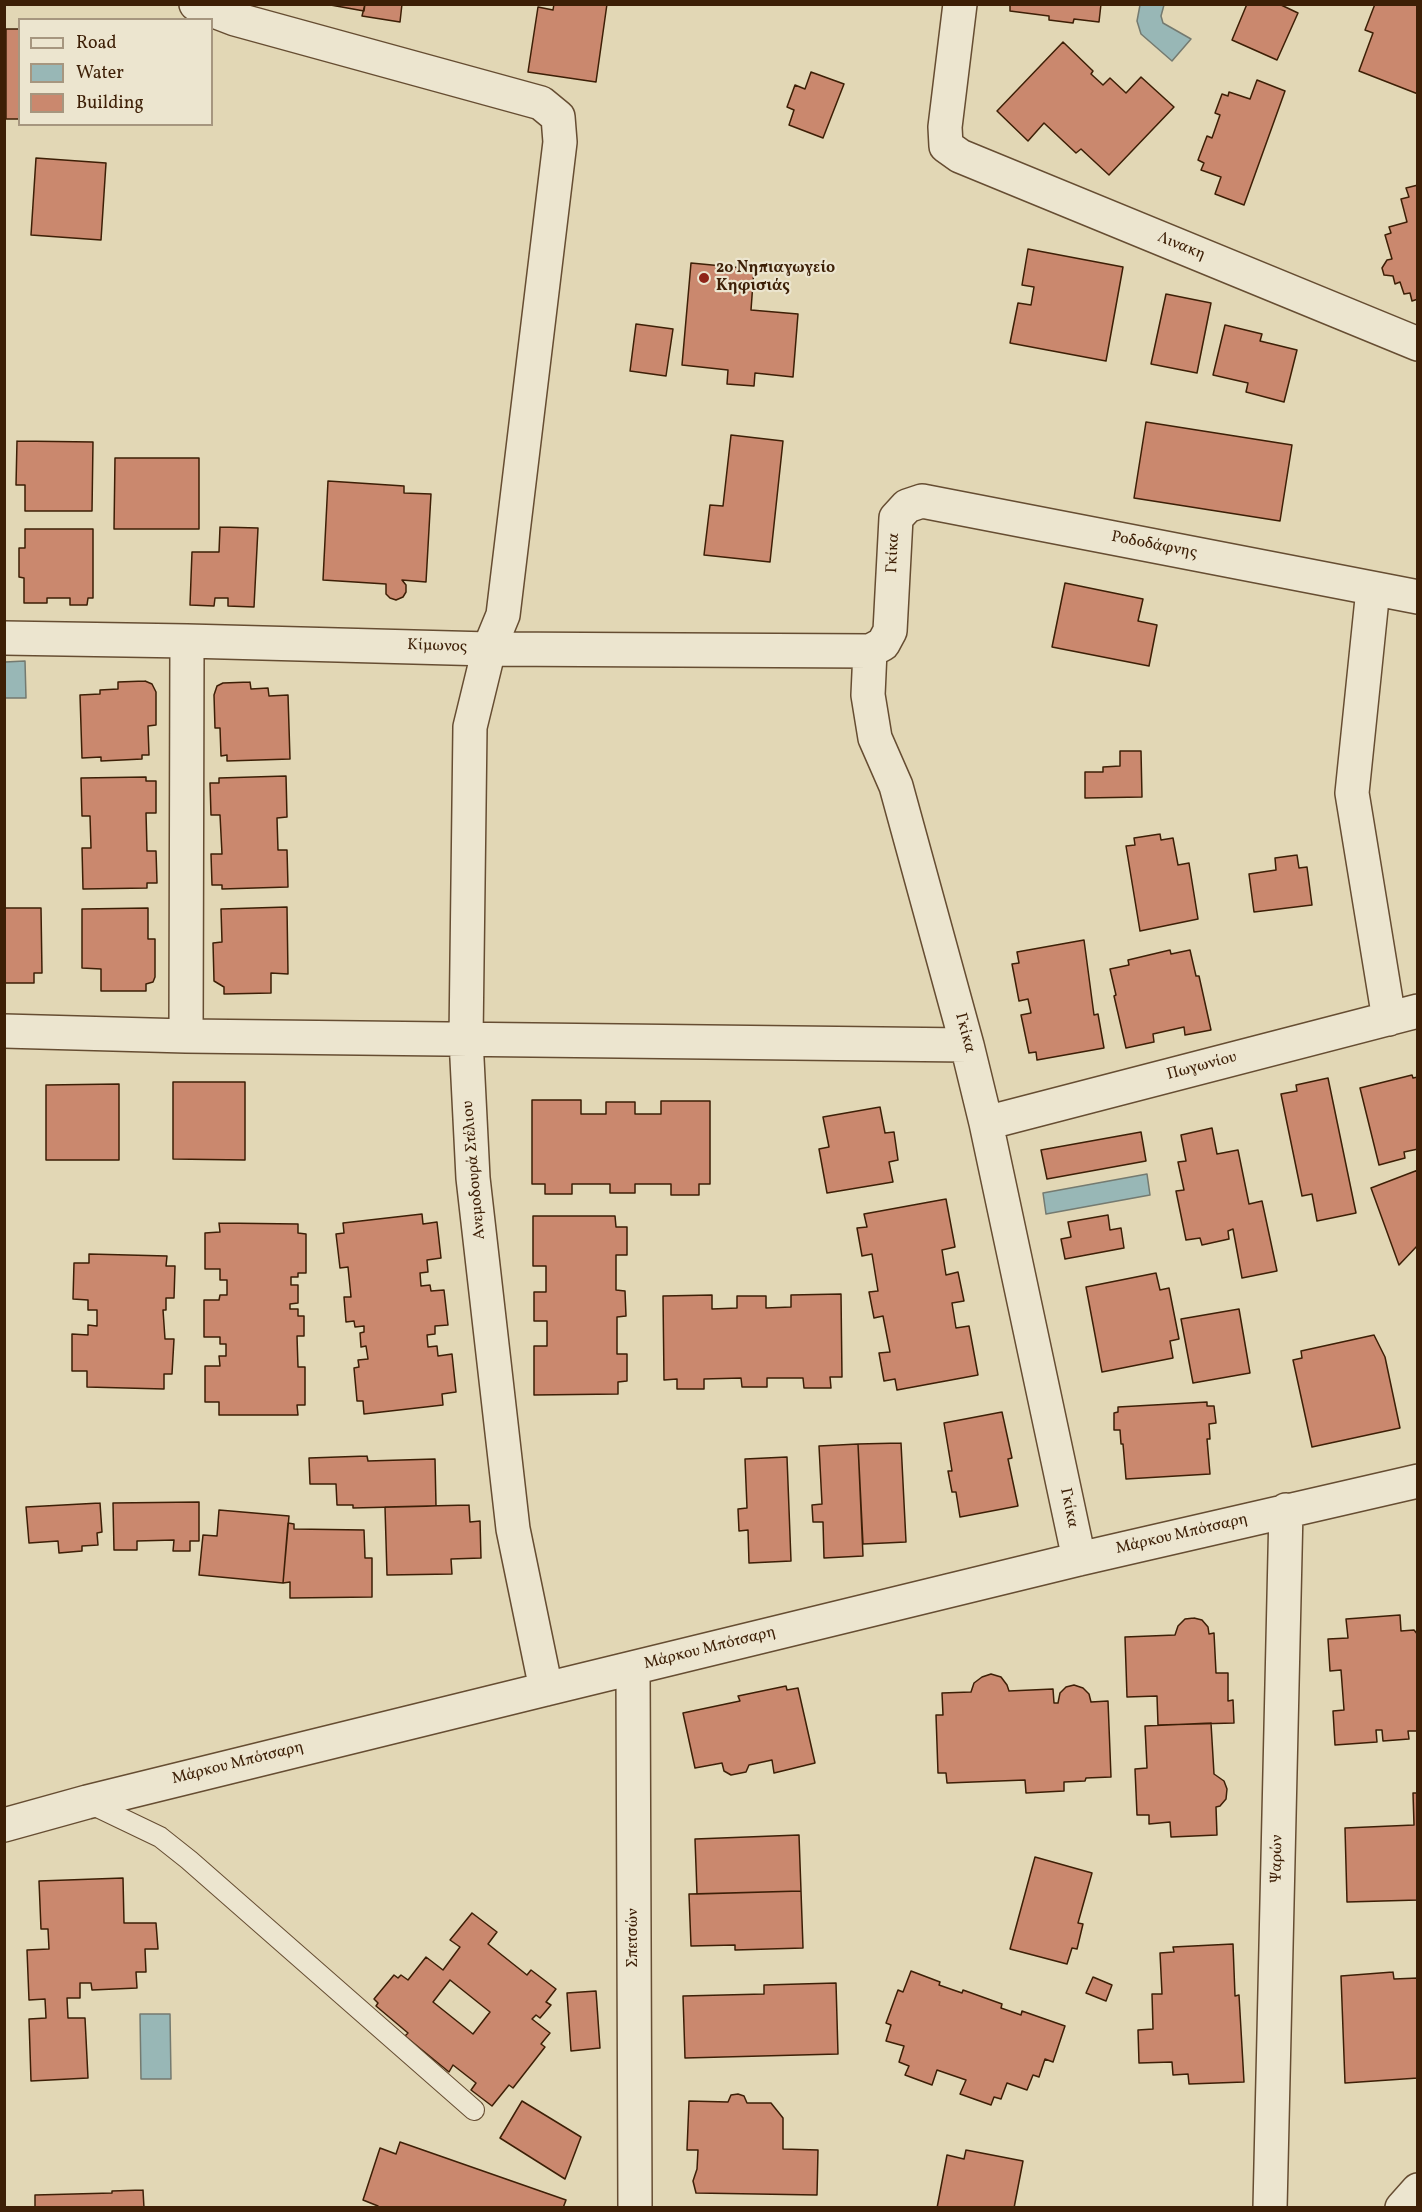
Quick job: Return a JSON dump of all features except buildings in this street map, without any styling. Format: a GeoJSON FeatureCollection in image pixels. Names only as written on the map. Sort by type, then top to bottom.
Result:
{"type":"FeatureCollection","features":[{"type":"Feature","properties":{"kind":"street","name":"Ανεμοδουρά Στέλιου"},"geometry":{"type":"LineString","coordinates":[[196,4],[235,19],[541,103],[558,117],[560,142],[503,615],[489,649],[470,727],[466,1039],[473,1178],[513,1529],[546,1689]]}},
{"type":"Feature","properties":{"kind":"street","name":"Λινακη"},"geometry":{"type":"LineString","coordinates":[[960,4],[945,127],[946,146],[960,156],[1418,344]]}},
{"type":"Feature","properties":{"kind":"street","name":"Ροδοδάφνης"},"geometry":{"type":"LineString","coordinates":[[896,518],[907,506],[922,501],[1418,597]]}},
{"type":"Feature","properties":{"kind":"street","name":"Γκίκα"},"geometry":{"type":"LineString","coordinates":[[896,518],[890,631],[884,644],[870,651],[868,695],[875,738],[896,786],[967,1045],[986,1123],[1079,1559]]}},
{"type":"Feature","properties":{"kind":"street"},"geometry":{"type":"LineString","coordinates":[[1373,589],[1352,793],[1403,1015]]}},
{"type":"Feature","properties":{"kind":"street","name":"Κίμωνος"},"geometry":{"type":"LineString","coordinates":[[4,638],[489,649],[870,651]]}},
{"type":"Feature","properties":{"kind":"street"},"geometry":{"type":"LineString","coordinates":[[186,1036],[187,641]]}},
{"type":"Feature","properties":{"kind":"street","name":"Πωγωνίου"},"geometry":{"type":"LineString","coordinates":[[986,1123],[1403,1015]]}},
{"type":"Feature","properties":{"kind":"street"},"geometry":{"type":"LineString","coordinates":[[4,1031],[186,1036],[967,1045]]}},
{"type":"Feature","properties":{"kind":"street","name":"Μάρκου Μπότσαρη"},"geometry":{"type":"LineString","coordinates":[[4,1825],[87,1802],[1079,1559],[1418,1481]]}},
{"type":"Feature","properties":{"kind":"street","name":"Ψαρών"},"geometry":{"type":"LineString","coordinates":[[1270,2208],[1286,1510]]}},
{"type":"Feature","properties":{"kind":"street","name":"Σπετσών"},"geometry":{"type":"LineString","coordinates":[[633,1668],[635,2208]]}},
{"type":"Feature","properties":{"kind":"street"},"geometry":{"type":"LineString","coordinates":[[1402,2208],[1418,2190]]}},
{"type":"Feature","properties":{"kind":"lane"},"geometry":{"type":"LineString","coordinates":[[87,1802],[160,1837],[189,1860],[474,2110]]}},
{"type":"Feature","properties":{"kind":"water"},"geometry":{"type":"Polygon","coordinates":[[[1140,5],[1164,5],[1161,16],[1163,23],[1191,39],[1172,61],[1141,34],[1137,21],[1140,5]]]}},
{"type":"Feature","properties":{"kind":"water"},"geometry":{"type":"Polygon","coordinates":[[[25,661],[26,698],[5,698],[5,662],[25,661]]]}},
{"type":"Feature","properties":{"kind":"water"},"geometry":{"type":"Polygon","coordinates":[[[1147,1174],[1150,1195],[1046,1214],[1043,1193],[1147,1174]]]}},
{"type":"Feature","properties":{"kind":"water"},"geometry":{"type":"Polygon","coordinates":[[[140,2014],[170,2014],[171,2079],[141,2079],[140,2014]]]}},
{"type":"Feature","properties":{"kind":"place","name":"2ο Νηπιαγωγείο Κηφισιάς"},"geometry":{"type":"Point","coordinates":[704,278]}}]}
